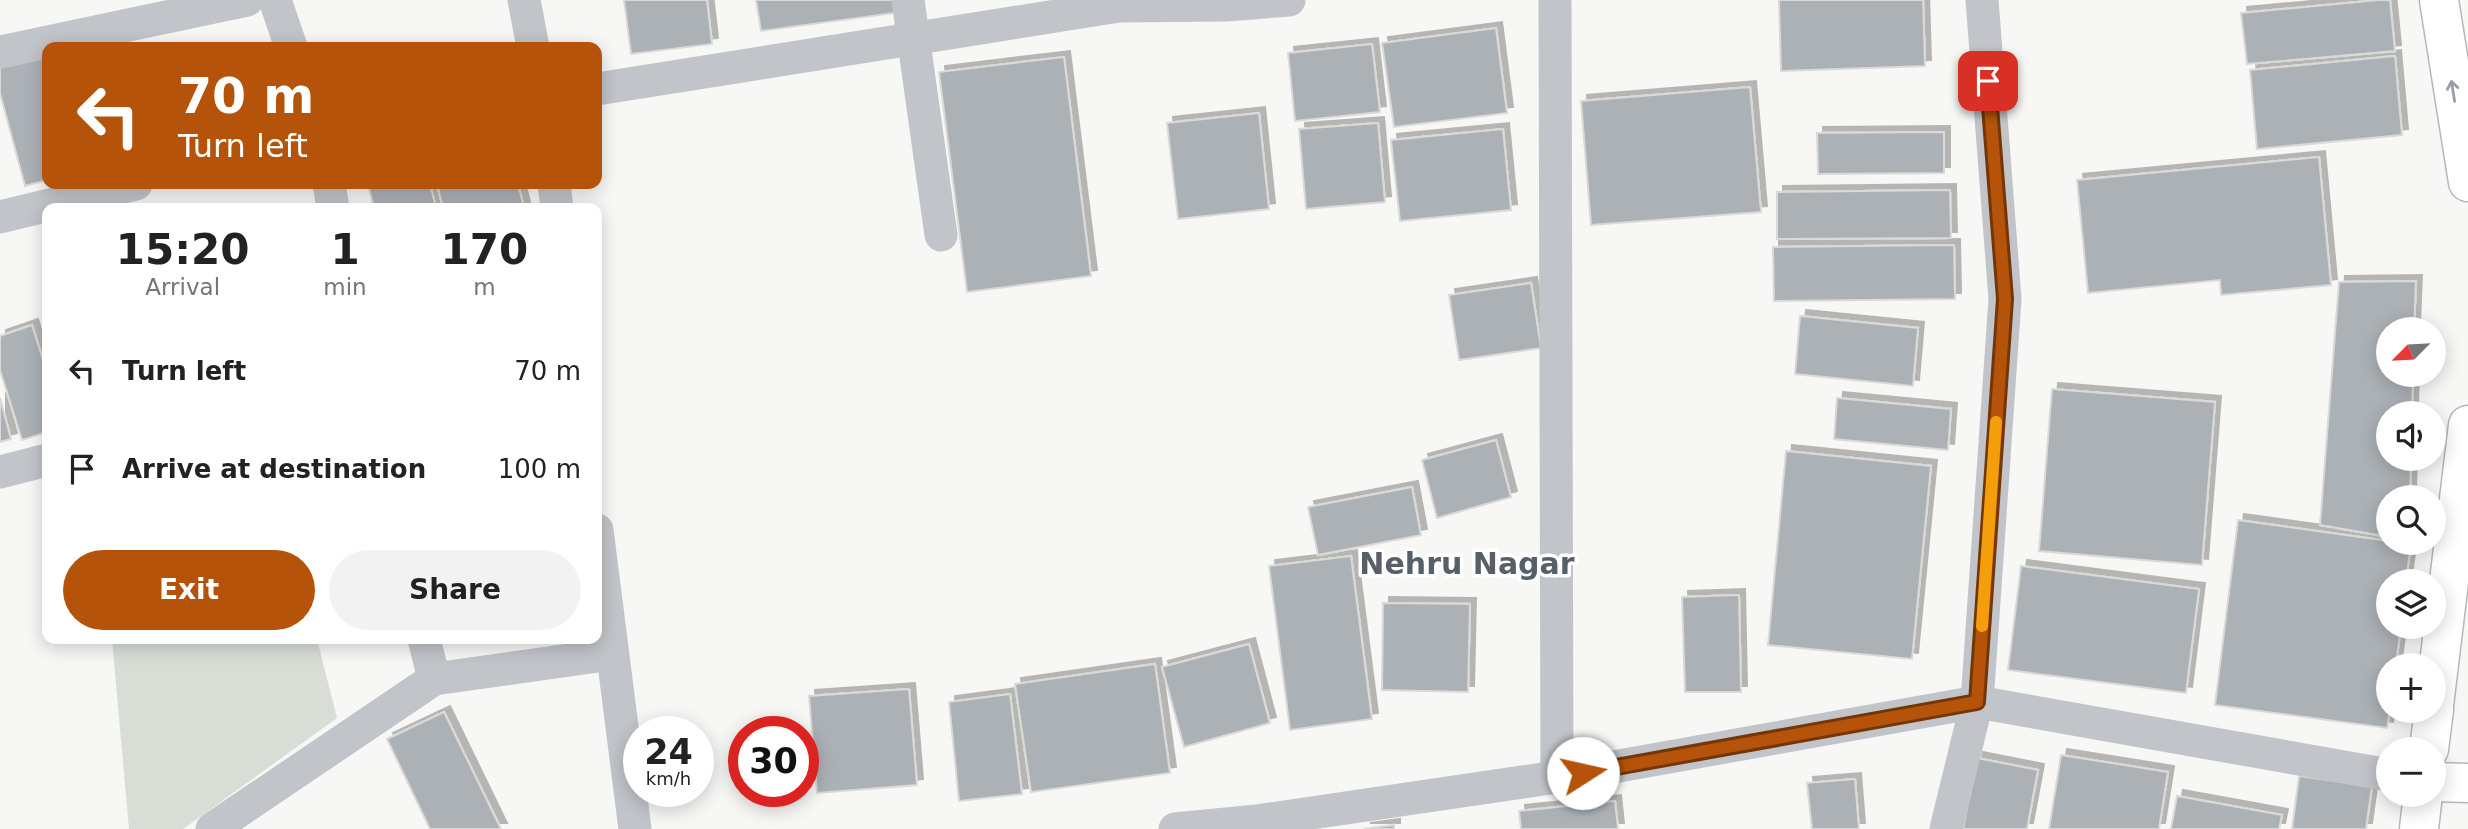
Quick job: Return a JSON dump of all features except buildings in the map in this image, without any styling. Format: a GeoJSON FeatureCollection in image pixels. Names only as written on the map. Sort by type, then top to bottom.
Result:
{"type":"FeatureCollection","features":[{"type":"Feature","properties":{"kind":"main road"},"geometry":{"type":"LineString","coordinates":[[2439,0],[2468,182]]}},
{"type":"Feature","properties":{"kind":"main road"},"geometry":{"type":"LineString","coordinates":[[2441,653],[2468,425]]}},
{"type":"Feature","properties":{"kind":"main road"},"geometry":{"type":"LineString","coordinates":[[2446,782],[2468,783]]}},
{"type":"Feature","properties":{"kind":"main road"},"geometry":{"type":"LineString","coordinates":[[2419,829],[2422,807]]}},
{"type":"Feature","properties":{"kind":"street"},"geometry":{"type":"LineString","coordinates":[[48,42],[247,0]]}},
{"type":"Feature","properties":{"kind":"street"},"geometry":{"type":"LineString","coordinates":[[275,0],[289,42]]}},
{"type":"Feature","properties":{"kind":"street"},"geometry":{"type":"LineString","coordinates":[[524,0],[532,42]]}},
{"type":"Feature","properties":{"kind":"street"},"geometry":{"type":"LineString","coordinates":[[908,0],[941,234]]}},
{"type":"Feature","properties":{"kind":"street"},"geometry":{"type":"LineString","coordinates":[[602,88],[1119,3],[1226,5],[1289,0]]}},
{"type":"Feature","properties":{"kind":"street"},"geometry":{"type":"LineString","coordinates":[[1555,0],[1557,777]]}},
{"type":"Feature","properties":{"kind":"street"},"geometry":{"type":"LineString","coordinates":[[1946,829],[1977,702],[2005,299],[1982,0]]}},
{"type":"Feature","properties":{"kind":"street"},"geometry":{"type":"LineString","coordinates":[[0,52],[42,43]]}},
{"type":"Feature","properties":{"kind":"street"},"geometry":{"type":"LineString","coordinates":[[58,203],[115,189]]}},
{"type":"Feature","properties":{"kind":"street"},"geometry":{"type":"LineString","coordinates":[[0,217],[42,207]]}},
{"type":"Feature","properties":{"kind":"street"},"geometry":{"type":"LineString","coordinates":[[0,472],[42,461]]}},
{"type":"Feature","properties":{"kind":"street"},"geometry":{"type":"LineString","coordinates":[[602,571],[635,829]]}},
{"type":"Feature","properties":{"kind":"street"},"geometry":{"type":"LineString","coordinates":[[425,644],[434,679]]}},
{"type":"Feature","properties":{"kind":"street"},"geometry":{"type":"LineString","coordinates":[[212,829],[434,679],[612,654]]}},
{"type":"Feature","properties":{"kind":"street"},"geometry":{"type":"LineString","coordinates":[[1175,829],[1257,825],[1557,777],[1977,702],[2376,773]]}},
{"type":"Feature","properties":{"kind":"shaded area"},"geometry":{"type":"Polygon","coordinates":[[[112,644],[318,644],[337,718],[183,829],[129,829],[112,644]]]}},
{"type":"Feature","properties":{"kind":"slow traffic"},"geometry":{"type":"LineString","coordinates":[[1982,626],[1996,422]]}},
{"type":"Feature","properties":{"kind":"district","name":"Nehru Nagar"},"geometry":{"type":"Point","coordinates":[1467,563]}},
{"type":"Feature","properties":{"kind":"route"},"geometry":{"type":"LineString","coordinates":[[1583,773],[1977,702],[2005,299],[1988,81]]}}]}
